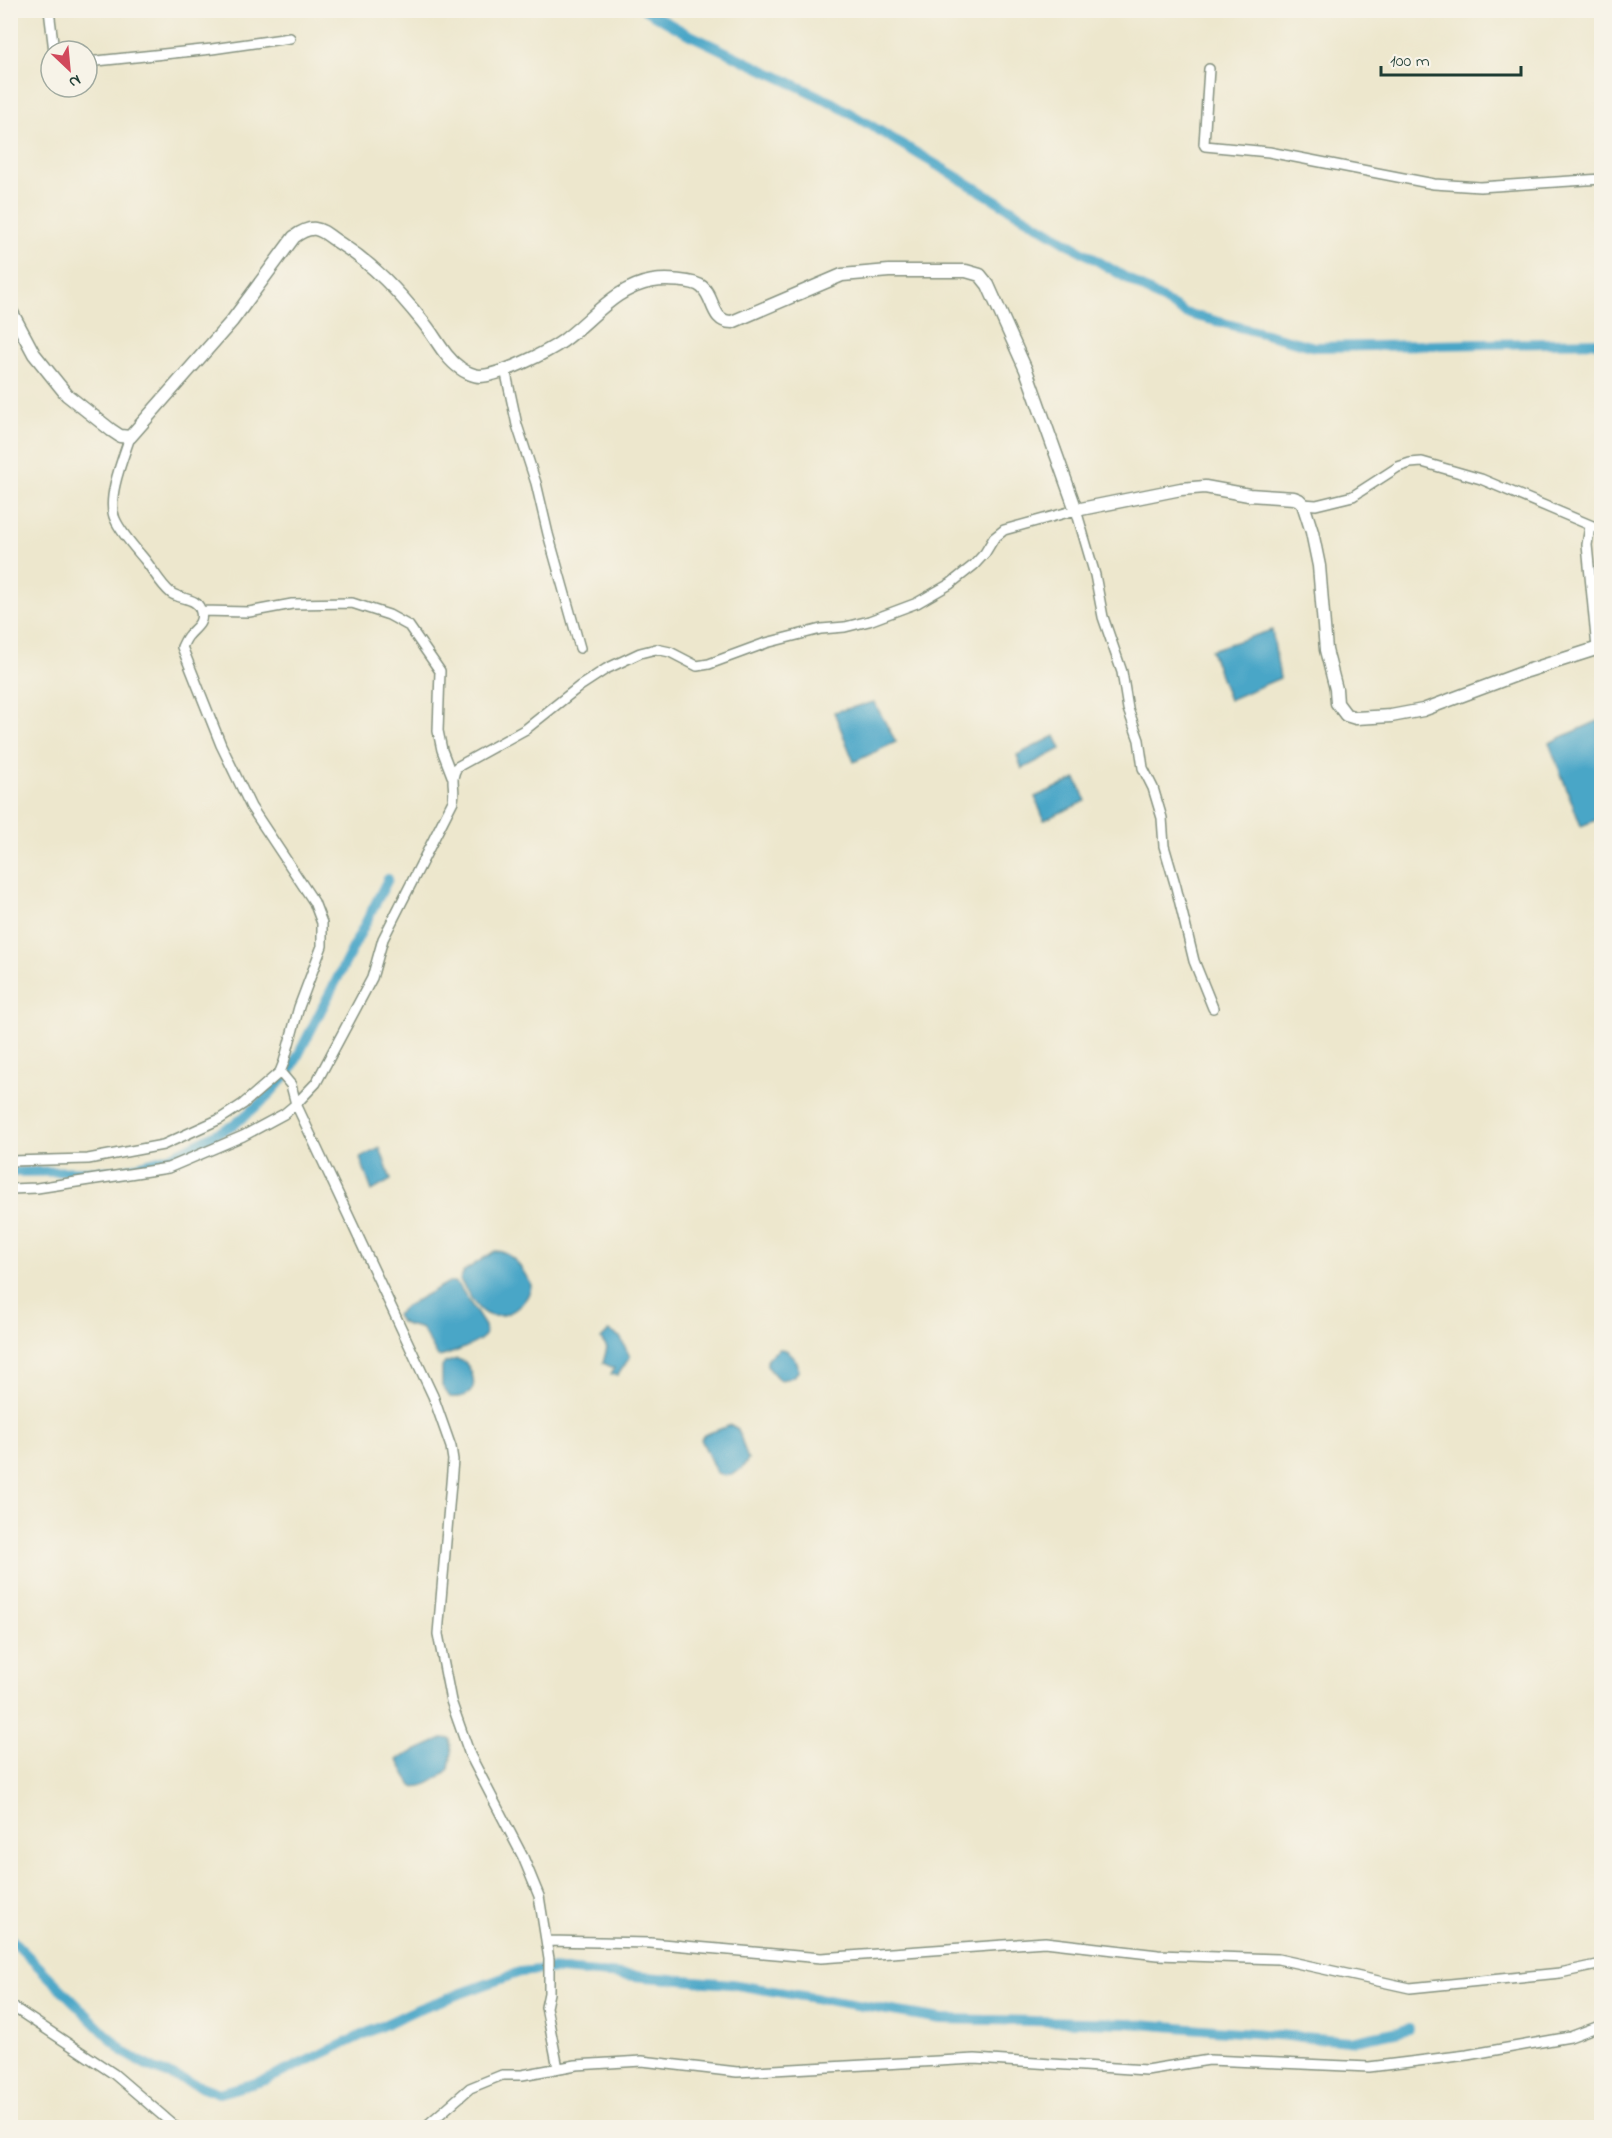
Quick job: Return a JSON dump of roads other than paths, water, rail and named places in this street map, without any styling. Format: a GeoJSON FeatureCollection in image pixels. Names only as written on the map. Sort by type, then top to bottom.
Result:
{"type":"FeatureCollection","features":[{"type":"Feature","properties":{"kind":"main road"},"geometry":{"type":"LineString","coordinates":[[10,309],[34,354],[67,395],[111,430],[120,436],[130,437],[232,321],[294,237],[306,228],[318,228],[367,260],[399,294],[458,367],[478,376],[505,369],[563,341],[618,294],[653,281],[692,282],[703,287],[717,316],[725,322],[732,322],[842,275],[889,271],[966,271],[980,275],[988,285],[1026,370],[1076,510],[1181,489],[1205,487],[1249,495],[1293,498],[1303,504],[1312,531],[1319,566],[1330,673],[1336,689],[1337,703],[1346,715],[1356,718],[1409,714],[1527,671],[1599,648]]}},
{"type":"Feature","properties":{"kind":"street"},"geometry":{"type":"LineString","coordinates":[[49,10],[53,39]]}},
{"type":"Feature","properties":{"kind":"street"},"geometry":{"type":"LineString","coordinates":[[99,61],[290,38]]}},
{"type":"Feature","properties":{"kind":"street"},"geometry":{"type":"LineString","coordinates":[[1209,69],[1205,146],[1269,152],[1434,184],[1480,187],[1602,179]]}},
{"type":"Feature","properties":{"kind":"street"},"geometry":{"type":"LineString","coordinates":[[505,369],[522,443],[536,483],[580,648]]}},
{"type":"Feature","properties":{"kind":"street"},"geometry":{"type":"LineString","coordinates":[[10,1161],[88,1159],[163,1145],[220,1119],[243,1104],[281,1073],[299,1007],[322,946],[322,923],[314,902],[251,807],[221,745],[182,647],[187,636],[196,629],[201,621],[201,611],[196,603],[172,593],[115,519],[112,509],[113,498],[118,473],[130,437]]}},
{"type":"Feature","properties":{"kind":"street"},"geometry":{"type":"LineString","coordinates":[[1303,504],[1316,505],[1353,496],[1398,467],[1422,462],[1480,479],[1602,530]]}},
{"type":"Feature","properties":{"kind":"street"},"geometry":{"type":"LineString","coordinates":[[452,776],[458,767],[468,760],[526,729],[580,686],[606,669],[640,653],[656,649],[670,651],[697,666],[788,637],[869,621],[917,603],[950,584],[974,565],[994,538],[1004,530],[1076,510],[1095,575],[1103,617],[1122,672],[1128,709],[1139,740],[1143,768],[1153,788],[1161,818],[1164,846],[1194,961],[1213,1008]]}},
{"type":"Feature","properties":{"kind":"street"},"geometry":{"type":"LineString","coordinates":[[1590,526],[1587,545],[1599,648]]}},
{"type":"Feature","properties":{"kind":"street"},"geometry":{"type":"LineString","coordinates":[[10,1189],[37,1188],[168,1168],[243,1136],[284,1114],[296,1104],[316,1083],[372,978],[383,939],[453,801],[455,791],[452,776],[442,750],[438,730],[440,671],[409,626],[389,615],[352,603],[292,604],[249,612],[201,611]]}},
{"type":"Feature","properties":{"kind":"street"},"geometry":{"type":"LineString","coordinates":[[281,1073],[291,1085],[296,1104],[434,1396],[451,1447],[453,1460],[438,1634],[452,1701],[470,1755],[523,1857],[539,1896],[549,1959],[549,1993],[546,2007],[558,2068]]}},
{"type":"Feature","properties":{"kind":"street"},"geometry":{"type":"LineString","coordinates":[[547,1941],[650,1943],[821,1958],[1046,1942],[1158,1955],[1278,1959],[1410,1988],[1560,1973],[1602,1964]]}},
{"type":"Feature","properties":{"kind":"street"},"geometry":{"type":"LineString","coordinates":[[10,2005],[114,2074],[177,2127]]}},
{"type":"Feature","properties":{"kind":"street"},"geometry":{"type":"LineString","coordinates":[[424,2127],[470,2088],[502,2075],[576,2065],[642,2061],[737,2072],[975,2060],[1146,2070],[1209,2060],[1369,2067],[1467,2055],[1570,2037],[1602,2025]]}},
{"type":"Feature","properties":{"kind":"water"},"geometry":{"type":"Polygon","coordinates":[[[1272,630],[1280,678],[1229,700],[1211,650],[1272,630]]]}},
{"type":"Feature","properties":{"kind":"water"},"geometry":{"type":"Polygon","coordinates":[[[874,702],[896,742],[854,762],[834,712],[874,702]]]}},
{"type":"Feature","properties":{"kind":"water"},"geometry":{"type":"Polygon","coordinates":[[[1598,721],[1602,726],[1601,818],[1581,826],[1549,743],[1598,721]]]}},
{"type":"Feature","properties":{"kind":"water"},"geometry":{"type":"Polygon","coordinates":[[[1055,736],[1061,749],[1022,769],[1017,755],[1055,736]]]}},
{"type":"Feature","properties":{"kind":"water"},"geometry":{"type":"Polygon","coordinates":[[[1076,779],[1086,801],[1044,820],[1035,797],[1076,779]]]}},
{"type":"Feature","properties":{"kind":"water"},"geometry":{"type":"Polygon","coordinates":[[[380,1148],[391,1180],[372,1191],[360,1158],[380,1148]]]}},
{"type":"Feature","properties":{"kind":"water"},"geometry":{"type":"Polygon","coordinates":[[[495,1251],[512,1258],[521,1267],[531,1284],[530,1291],[522,1304],[501,1316],[482,1312],[460,1280],[464,1271],[495,1251]]]}},
{"type":"Feature","properties":{"kind":"water"},"geometry":{"type":"Polygon","coordinates":[[[449,1282],[454,1282],[460,1287],[485,1326],[485,1332],[484,1336],[476,1342],[438,1357],[422,1329],[404,1324],[396,1315],[406,1306],[449,1282]]]}},
{"type":"Feature","properties":{"kind":"water"},"geometry":{"type":"Polygon","coordinates":[[[609,1331],[620,1337],[630,1357],[618,1375],[611,1374],[614,1368],[603,1363],[607,1348],[601,1339],[609,1331]]]}},
{"type":"Feature","properties":{"kind":"water"},"geometry":{"type":"Polygon","coordinates":[[[780,1349],[786,1350],[793,1356],[799,1370],[790,1378],[779,1380],[767,1366],[767,1358],[780,1349]]]}},
{"type":"Feature","properties":{"kind":"water"},"geometry":{"type":"Polygon","coordinates":[[[457,1359],[465,1362],[474,1382],[470,1392],[466,1395],[450,1397],[442,1386],[442,1367],[445,1363],[457,1359]]]}},
{"type":"Feature","properties":{"kind":"water"},"geometry":{"type":"Polygon","coordinates":[[[731,1425],[738,1429],[748,1460],[734,1474],[720,1475],[716,1472],[701,1439],[704,1435],[731,1425]]]}},
{"type":"Feature","properties":{"kind":"water"},"geometry":{"type":"Polygon","coordinates":[[[444,1738],[450,1739],[452,1752],[449,1769],[427,1784],[412,1786],[397,1759],[444,1738]]]}},
{"type":"Feature","properties":{"kind":"waterway"},"geometry":{"type":"LineString","coordinates":[[645,10],[686,33],[831,102],[1185,313],[1315,347],[1602,342]]}},
{"type":"Feature","properties":{"kind":"waterway"},"geometry":{"type":"LineString","coordinates":[[10,1172],[121,1171],[172,1156],[234,1125],[265,1099],[290,1071],[388,879]]}},
{"type":"Feature","properties":{"kind":"waterway"},"geometry":{"type":"LineString","coordinates":[[10,1938],[125,2053],[154,2069],[219,2093],[266,2080],[418,2009],[520,1972],[549,1969],[731,1984],[941,2019],[1127,2023],[1351,2041],[1409,2029]]}}]}
